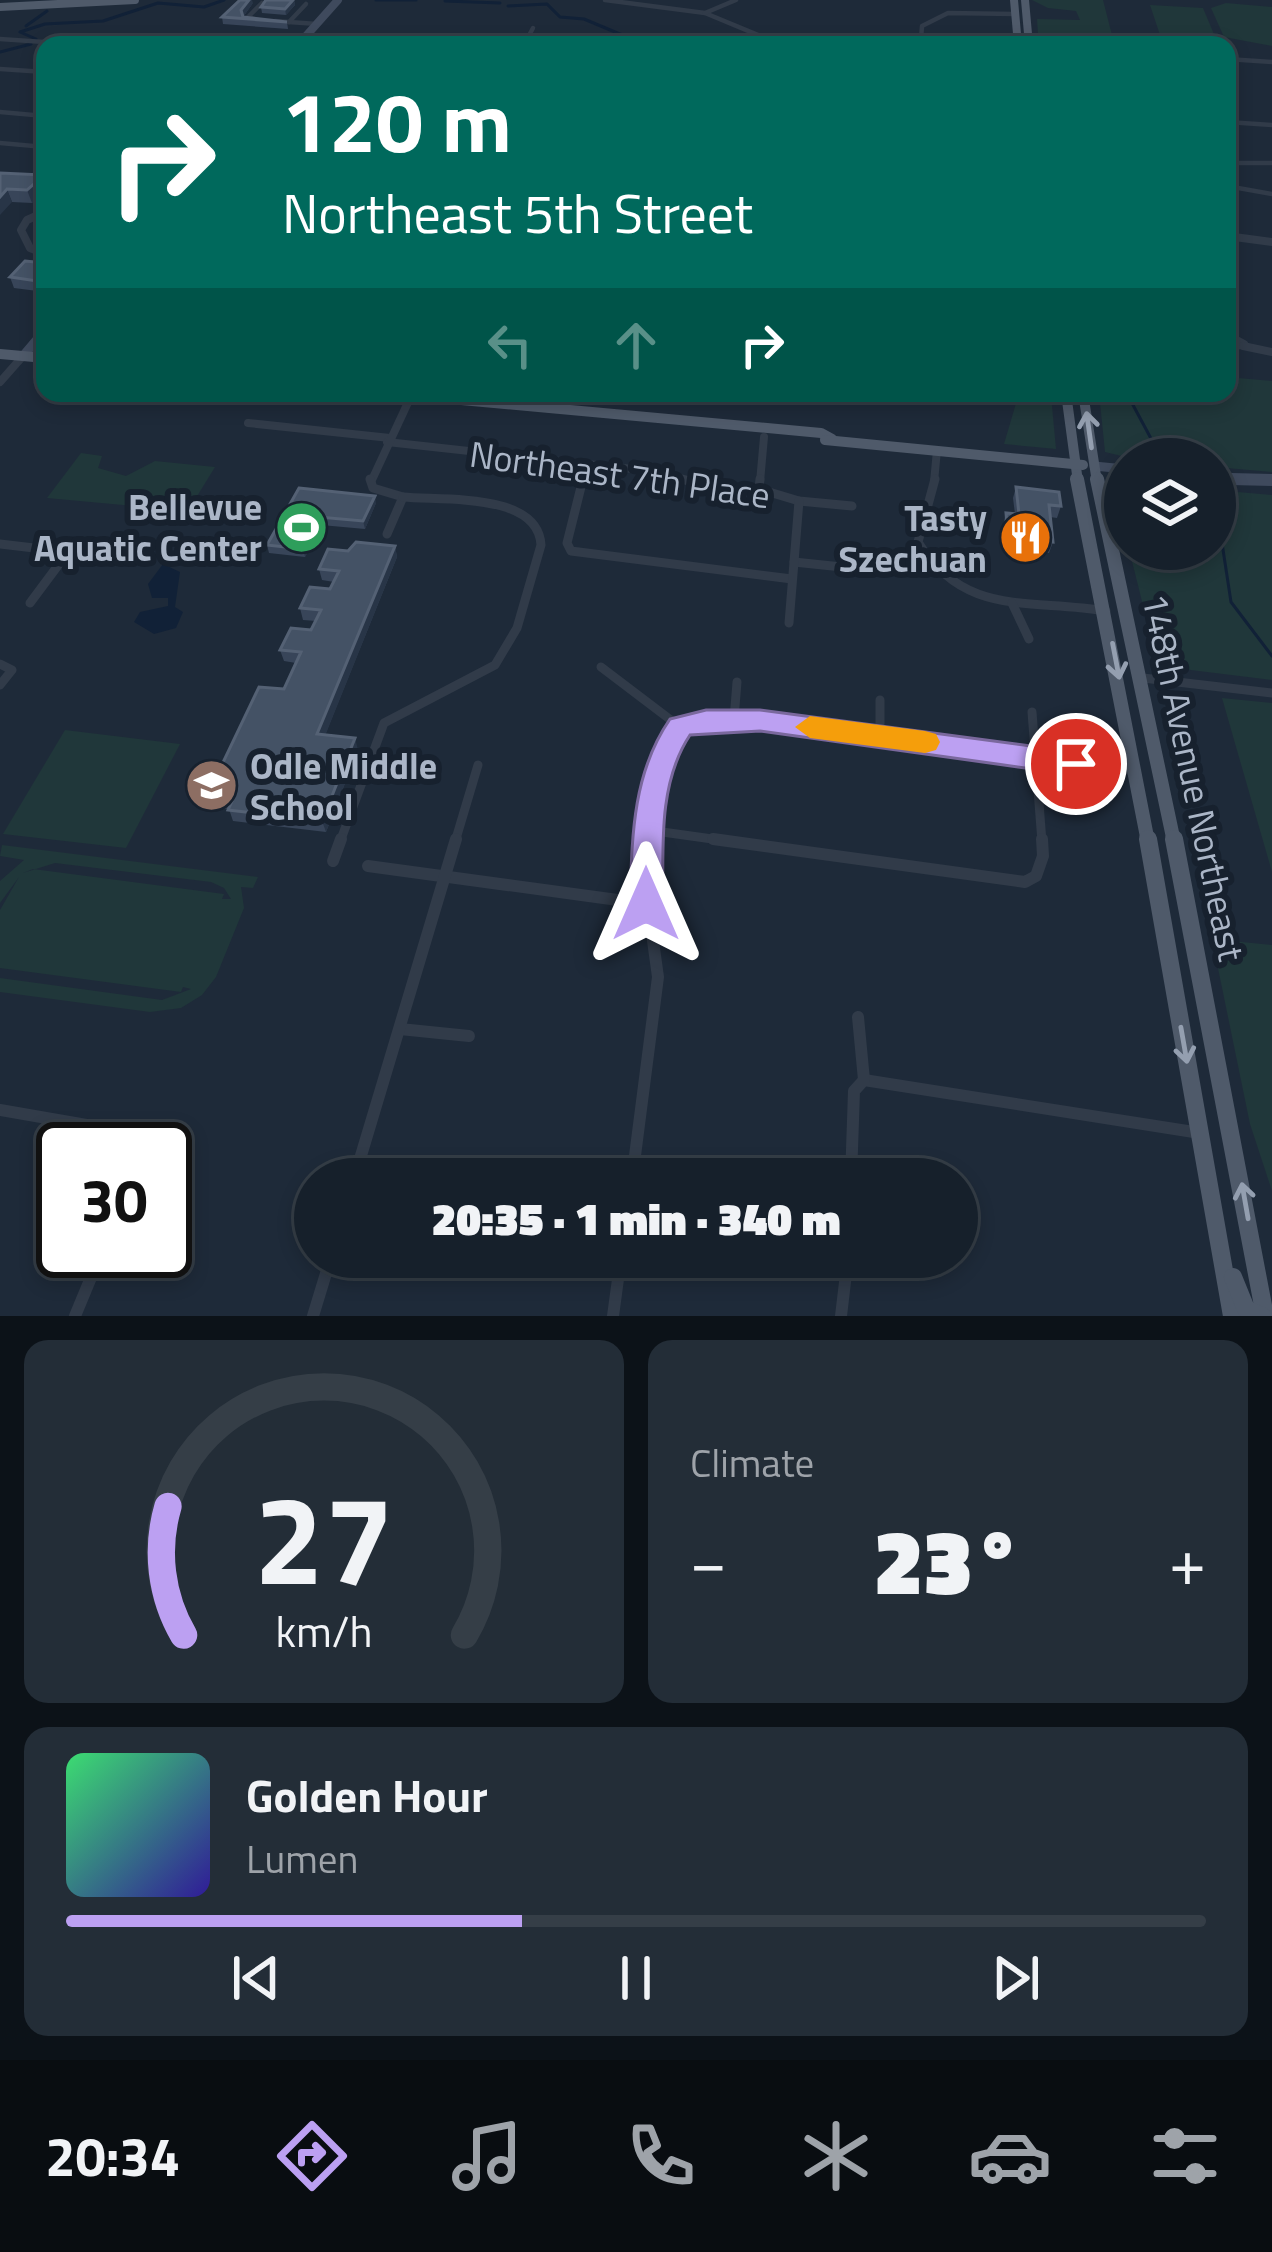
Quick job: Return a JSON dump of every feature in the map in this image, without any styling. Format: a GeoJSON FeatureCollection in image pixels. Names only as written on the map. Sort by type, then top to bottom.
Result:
{"type":"FeatureCollection","features":[{"type":"Feature","properties":{"kind":"main road"},"geometry":{"type":"LineString","coordinates":[[0,7],[135,0]]}},
{"type":"Feature","properties":{"kind":"main road"},"geometry":{"type":"LineString","coordinates":[[306,36],[338,0]]}},
{"type":"Feature","properties":{"kind":"main road"},"geometry":{"type":"LineString","coordinates":[[1024,0],[1028,36]]}},
{"type":"Feature","properties":{"kind":"main road"},"geometry":{"type":"LineString","coordinates":[[1014,8],[1026,19]]}},
{"type":"Feature","properties":{"kind":"main road"},"geometry":{"type":"LineString","coordinates":[[23,356],[36,341]]}},
{"type":"Feature","properties":{"kind":"main road"},"geometry":{"type":"LineString","coordinates":[[0,354],[36,357]]}},
{"type":"Feature","properties":{"kind":"main road"},"geometry":{"type":"LineString","coordinates":[[470,402],[810,432],[832,439]]}},
{"type":"Feature","properties":{"kind":"main road","name":"148th Avenue Northeast"},"geometry":{"type":"LineString","coordinates":[[1067,402],[1232,1316]]}},
{"type":"Feature","properties":{"kind":"main road","name":"148th Avenue Northeast"},"geometry":{"type":"LineString","coordinates":[[1085,402],[1094,466],[1264,1272],[1263,1316]]}},
{"type":"Feature","properties":{"kind":"main road"},"geometry":{"type":"LineString","coordinates":[[698,425],[764,436],[1104,467]]}},
{"type":"Feature","properties":{"kind":"main road"},"geometry":{"type":"LineString","coordinates":[[1236,480],[1272,484]]}},
{"type":"Feature","properties":{"kind":"main road"},"geometry":{"type":"LineString","coordinates":[[1102,590],[1116,595],[1130,623]]}},
{"type":"Feature","properties":{"kind":"main road"},"geometry":{"type":"LineString","coordinates":[[1216,1226],[1240,1300],[1246,1309],[1263,1316]]}},
{"type":"Feature","properties":{"kind":"street"},"geometry":{"type":"LineString","coordinates":[[605,0],[705,13],[760,36]]}},
{"type":"Feature","properties":{"kind":"street"},"geometry":{"type":"LineString","coordinates":[[705,13],[736,0]]}},
{"type":"Feature","properties":{"kind":"street"},"geometry":{"type":"LineString","coordinates":[[262,3],[249,19],[317,24]]}},
{"type":"Feature","properties":{"kind":"street"},"geometry":{"type":"LineString","coordinates":[[289,22],[306,4]]}},
{"type":"Feature","properties":{"kind":"street"},"geometry":{"type":"LineString","coordinates":[[920,36],[932,18],[1014,8]]}},
{"type":"Feature","properties":{"kind":"street"},"geometry":{"type":"LineString","coordinates":[[529,36],[533,28]]}},
{"type":"Feature","properties":{"kind":"street"},"geometry":{"type":"LineString","coordinates":[[0,39],[36,41]]}},
{"type":"Feature","properties":{"kind":"street"},"geometry":{"type":"LineString","coordinates":[[1236,60],[1272,62]]}},
{"type":"Feature","properties":{"kind":"street"},"geometry":{"type":"LineString","coordinates":[[0,69],[36,71]]}},
{"type":"Feature","properties":{"kind":"street"},"geometry":{"type":"LineString","coordinates":[[0,112],[36,115]]}},
{"type":"Feature","properties":{"kind":"street"},"geometry":{"type":"LineString","coordinates":[[1236,123],[1272,125]]}},
{"type":"Feature","properties":{"kind":"street"},"geometry":{"type":"LineString","coordinates":[[0,143],[36,146]]}},
{"type":"Feature","properties":{"kind":"street"},"geometry":{"type":"LineString","coordinates":[[1236,165],[1272,163]]}},
{"type":"Feature","properties":{"kind":"street"},"geometry":{"type":"LineString","coordinates":[[1236,188],[1272,194]]}},
{"type":"Feature","properties":{"kind":"street"},"geometry":{"type":"LineString","coordinates":[[36,216],[21,230],[36,250]]}},
{"type":"Feature","properties":{"kind":"street"},"geometry":{"type":"LineString","coordinates":[[1236,237],[1272,242]]}},
{"type":"Feature","properties":{"kind":"street"},"geometry":{"type":"LineString","coordinates":[[1236,338],[1243,346]]}},
{"type":"Feature","properties":{"kind":"street"},"geometry":{"type":"LineString","coordinates":[[1236,347],[1272,352]]}},
{"type":"Feature","properties":{"kind":"street"},"geometry":{"type":"LineString","coordinates":[[0,382],[23,356]]}},
{"type":"Feature","properties":{"kind":"street"},"geometry":{"type":"LineString","coordinates":[[333,861],[384,723],[398,711],[487,670],[505,654],[542,545],[540,529],[518,510],[403,497],[373,488],[370,483],[407,402]]}},
{"type":"Feature","properties":{"kind":"street"},"geometry":{"type":"LineString","coordinates":[[531,408],[533,402]]}},
{"type":"Feature","properties":{"kind":"street","name":"Northeast 7th Place"},"geometry":{"type":"LineString","coordinates":[[248,423],[651,471],[724,489],[759,489],[799,501],[852,506]]}},
{"type":"Feature","properties":{"kind":"street"},"geometry":{"type":"LineString","coordinates":[[759,489],[764,436]]}},
{"type":"Feature","properties":{"kind":"street"},"geometry":{"type":"LineString","coordinates":[[937,449],[936,473],[918,542],[938,575],[984,599],[1106,611]]}},
{"type":"Feature","properties":{"kind":"street"},"geometry":{"type":"LineString","coordinates":[[586,464],[574,497],[577,506],[567,547],[578,554],[792,579]]}},
{"type":"Feature","properties":{"kind":"street"},"geometry":{"type":"LineString","coordinates":[[387,534],[403,497]]}},
{"type":"Feature","properties":{"kind":"street"},"geometry":{"type":"LineString","coordinates":[[788,623],[799,501]]}},
{"type":"Feature","properties":{"kind":"street"},"geometry":{"type":"LineString","coordinates":[[0,544],[68,553],[30,603]]}},
{"type":"Feature","properties":{"kind":"street"},"geometry":{"type":"LineString","coordinates":[[794,562],[861,569]]}},
{"type":"Feature","properties":{"kind":"street"},"geometry":{"type":"LineString","coordinates":[[1012,603],[1029,639]]}},
{"type":"Feature","properties":{"kind":"street"},"geometry":{"type":"LineString","coordinates":[[0,664],[12,670],[0,685]]}},
{"type":"Feature","properties":{"kind":"street"},"geometry":{"type":"LineString","coordinates":[[601,667],[680,727]]}},
{"type":"Feature","properties":{"kind":"street"},"geometry":{"type":"LineString","coordinates":[[1142,678],[1272,693]]}},
{"type":"Feature","properties":{"kind":"street"},"geometry":{"type":"LineString","coordinates":[[734,718],[737,682]]}},
{"type":"Feature","properties":{"kind":"street"},"geometry":{"type":"LineString","coordinates":[[880,700],[880,736]]}},
{"type":"Feature","properties":{"kind":"street"},"geometry":{"type":"LineString","coordinates":[[648,830],[1011,882],[1036,876],[1043,856],[1032,712]]}},
{"type":"Feature","properties":{"kind":"street"},"geometry":{"type":"LineString","coordinates":[[635,1158],[658,977],[646,904],[648,830],[661,755],[680,727],[734,718],[1137,771]]}},
{"type":"Feature","properties":{"kind":"street"},"geometry":{"type":"LineString","coordinates":[[360,1158],[478,765]]}},
{"type":"Feature","properties":{"kind":"street"},"geometry":{"type":"LineString","coordinates":[[368,866],[646,904]]}},
{"type":"Feature","properties":{"kind":"street"},"geometry":{"type":"LineString","coordinates":[[852,1158],[854,1091],[864,1080],[858,1017]]}},
{"type":"Feature","properties":{"kind":"street"},"geometry":{"type":"LineString","coordinates":[[400,1029],[469,1036]]}},
{"type":"Feature","properties":{"kind":"street"},"geometry":{"type":"LineString","coordinates":[[864,1080],[1199,1133]]}},
{"type":"Feature","properties":{"kind":"street"},"geometry":{"type":"LineString","coordinates":[[0,1110],[49,1122]]}},
{"type":"Feature","properties":{"kind":"street"},"geometry":{"type":"LineString","coordinates":[[75,1316],[91,1278]]}},
{"type":"Feature","properties":{"kind":"street"},"geometry":{"type":"LineString","coordinates":[[313,1316],[325,1278]]}},
{"type":"Feature","properties":{"kind":"street"},"geometry":{"type":"LineString","coordinates":[[613,1316],[618,1278]]}},
{"type":"Feature","properties":{"kind":"street"},"geometry":{"type":"LineString","coordinates":[[841,1316],[846,1278]]}},
{"type":"Feature","properties":{"kind":"green space"},"geometry":{"type":"Polygon","coordinates":[[[1032,0],[1103,0],[1112,36],[1038,34],[1037,19],[1080,20],[1076,11],[1048,8],[1032,0]]]}},
{"type":"Feature","properties":{"kind":"green space"},"geometry":{"type":"Polygon","coordinates":[[[1226,3],[1272,7],[1272,46],[1224,36],[1211,8],[1226,3]]]}},
{"type":"Feature","properties":{"kind":"green space"},"geometry":{"type":"Polygon","coordinates":[[[1150,5],[1203,8],[1215,36],[1174,36],[1160,35],[1150,5]]]}},
{"type":"Feature","properties":{"kind":"green space"},"geometry":{"type":"Polygon","coordinates":[[[1236,378],[1272,381],[1272,472],[1236,469],[1236,438],[1104,438],[1104,442],[1100,402],[1236,402],[1236,378]]]}},
{"type":"Feature","properties":{"kind":"green space"},"geometry":{"type":"Polygon","coordinates":[[[1016,402],[1052,402],[1056,449],[1004,444],[1016,402]]]}},
{"type":"Feature","properties":{"kind":"green space"},"geometry":{"type":"Polygon","coordinates":[[[81,453],[102,456],[98,468],[126,476],[155,461],[215,467],[188,511],[47,498],[81,453]]]}},
{"type":"Feature","properties":{"kind":"green space"},"geometry":{"type":"Polygon","coordinates":[[[1236,492],[1272,495],[1272,680],[1158,666],[1134,570],[1236,570],[1236,492]]]}},
{"type":"Feature","properties":{"kind":"green space"},"geometry":{"type":"Polygon","coordinates":[[[1222,698],[1272,703],[1272,872],[1222,698]]]}},
{"type":"Feature","properties":{"kind":"green space"},"geometry":{"type":"Polygon","coordinates":[[[65,730],[180,744],[126,848],[3,834],[65,730]]]}},
{"type":"Feature","properties":{"kind":"green space"},"geometry":{"type":"Polygon","coordinates":[[[2,845],[258,877],[253,888],[241,887],[244,908],[216,977],[202,995],[181,1008],[150,1012],[0,992],[0,978],[162,1000],[191,989],[183,987],[181,992],[0,968],[0,910],[19,877],[0,903],[0,881],[24,860],[0,856],[2,845]],[[55,863],[35,869],[224,894],[222,899],[231,899],[224,888],[211,882],[55,863]]]}},
{"type":"Feature","properties":{"kind":"green space"},"geometry":{"type":"Polygon","coordinates":[[[1212,939],[1272,945],[1272,1191],[1250,1124],[1212,939]]]}},
{"type":"Feature","properties":{"kind":"water"},"geometry":{"type":"Polygon","coordinates":[[[163,564],[180,572],[175,607],[183,612],[176,628],[154,634],[134,622],[140,612],[168,606],[168,598],[152,598],[148,584],[163,564]]]}},
{"type":"Feature","properties":{"kind":"building"},"geometry":{"type":"Polygon","coordinates":[[[240,0],[249,0],[241,10],[243,17],[287,22],[222,17],[240,0]]]}},
{"type":"Feature","properties":{"kind":"building"},"geometry":{"type":"Polygon","coordinates":[[[266,0],[293,0],[285,9],[261,7],[266,0]]]}},
{"type":"Feature","properties":{"kind":"building"},"geometry":{"type":"Polygon","coordinates":[[[0,173],[36,175],[36,182],[27,190],[7,189],[0,197],[0,173]]]}},
{"type":"Feature","properties":{"kind":"building"},"geometry":{"type":"Polygon","coordinates":[[[25,261],[36,262],[36,281],[10,277],[25,261]]]}},
{"type":"Feature","properties":{"kind":"building"},"geometry":{"type":"Polygon","coordinates":[[[1016,487],[1059,492],[1061,506],[1049,505],[1053,542],[1008,537],[1006,513],[1019,514],[1016,487]]]}},
{"type":"Feature","properties":{"kind":"building","name":"Bellevue Aquatic Center"},"geometry":{"type":"Polygon","coordinates":[[[299,488],[375,496],[363,521],[319,517],[303,549],[267,545],[299,488]]]}},
{"type":"Feature","properties":{"kind":"building","name":"Odle Middle School"},"geometry":{"type":"Polygon","coordinates":[[[356,542],[395,546],[317,734],[355,738],[322,821],[228,810],[233,799],[207,796],[259,687],[284,689],[301,652],[280,650],[291,628],[311,630],[321,610],[300,608],[310,587],[330,589],[339,571],[319,569],[328,549],[348,551],[356,542]]]}},
{"type":"Feature","properties":{"kind":"waterway"},"geometry":{"type":"LineString","coordinates":[[36,39],[20,32],[45,24],[103,21],[158,3],[204,7],[224,0]]}},
{"type":"Feature","properties":{"kind":"waterway"},"geometry":{"type":"LineString","coordinates":[[376,0],[416,0]]}},
{"type":"Feature","properties":{"kind":"waterway"},"geometry":{"type":"LineString","coordinates":[[445,1],[500,3]]}},
{"type":"Feature","properties":{"kind":"waterway"},"geometry":{"type":"LineString","coordinates":[[508,6],[547,4],[560,17],[584,19],[625,36]]}},
{"type":"Feature","properties":{"kind":"waterway"},"geometry":{"type":"LineString","coordinates":[[26,26],[47,11]]}},
{"type":"Feature","properties":{"kind":"waterway"},"geometry":{"type":"LineString","coordinates":[[0,52],[31,44]]}},
{"type":"Feature","properties":{"kind":"waterway"},"geometry":{"type":"LineString","coordinates":[[1134,402],[1151,438]]}},
{"type":"Feature","properties":{"kind":"waterway"},"geometry":{"type":"LineString","coordinates":[[1226,570],[1231,602],[1272,656]]}},
{"type":"Feature","properties":{"kind":"slow traffic"},"geometry":{"type":"LineString","coordinates":[[810,727],[925,742]]}},
{"type":"Feature","properties":{"kind":"place","name":"Bellevue Aquatic Center"},"geometry":{"type":"Point","coordinates":[301,527]}},
{"type":"Feature","properties":{"kind":"place","name":"Tasty Szechuan"},"geometry":{"type":"Point","coordinates":[1026,538]}},
{"type":"Feature","properties":{"kind":"place","name":"Odle Middle School"},"geometry":{"type":"Point","coordinates":[211,786]}},
{"type":"Feature","properties":{"kind":"route"},"geometry":{"type":"LineString","coordinates":[[646,904],[648,830],[661,755],[680,727],[734,718],[1076,764]]}}]}
